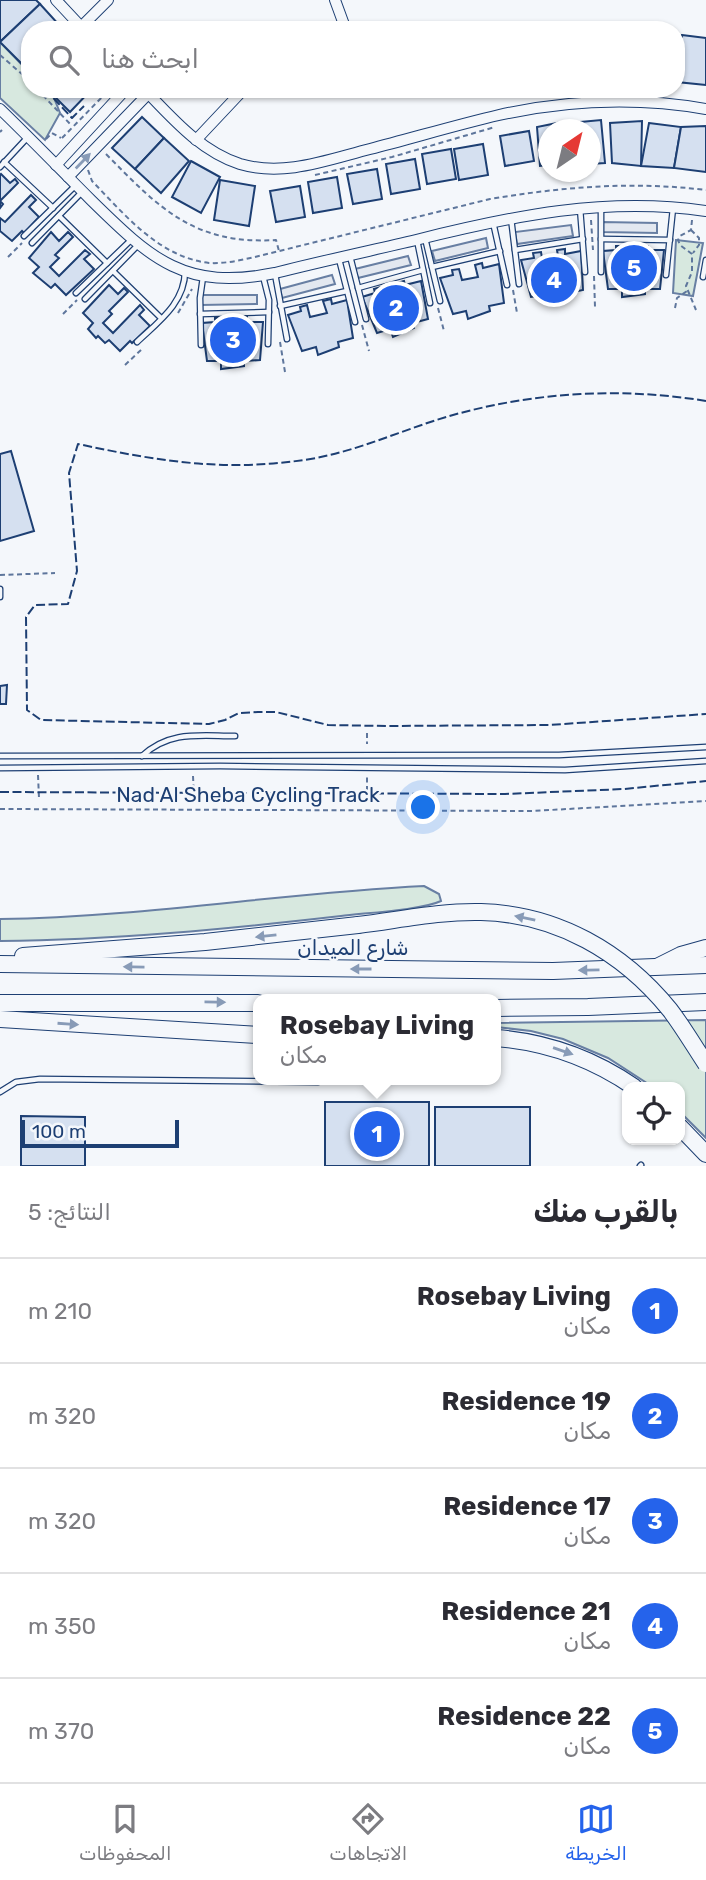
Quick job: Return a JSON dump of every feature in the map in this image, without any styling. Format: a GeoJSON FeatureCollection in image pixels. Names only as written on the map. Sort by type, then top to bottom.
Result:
{"type":"FeatureCollection","features":[{"type":"Feature","properties":{"kind":"main road"},"geometry":{"type":"LineString","coordinates":[[0,962],[35,955],[205,942],[479,912],[516,915],[569,931],[602,948],[645,982],[676,1018],[706,1063]]}},
{"type":"Feature","properties":{"kind":"main road"},"geometry":{"type":"LineString","coordinates":[[654,969],[681,955],[706,948]]}},
{"type":"Feature","properties":{"kind":"main road","name":"شارع الميدان"},"geometry":{"type":"LineString","coordinates":[[0,962],[505,971],[654,969],[706,965]]}},
{"type":"Feature","properties":{"kind":"main road"},"geometry":{"type":"LineString","coordinates":[[501,1008],[706,1002]]}},
{"type":"Feature","properties":{"kind":"main road"},"geometry":{"type":"LineString","coordinates":[[0,1003],[253,1003]]}},
{"type":"Feature","properties":{"kind":"main road"},"geometry":{"type":"LineString","coordinates":[[0,1020],[253,1035]]}},
{"type":"Feature","properties":{"kind":"main road"},"geometry":{"type":"LineString","coordinates":[[501,1039],[532,1042],[570,1053],[606,1069],[626,1082]]}},
{"type":"Feature","properties":{"kind":"main road"},"geometry":{"type":"LineString","coordinates":[[685,1132],[706,1154]]}},
{"type":"Feature","properties":{"kind":"street"},"geometry":{"type":"LineString","coordinates":[[55,0],[75,21]]}},
{"type":"Feature","properties":{"kind":"street"},"geometry":{"type":"LineString","coordinates":[[90,21],[108,0]]}},
{"type":"Feature","properties":{"kind":"street"},"geometry":{"type":"LineString","coordinates":[[335,0],[342,21]]}},
{"type":"Feature","properties":{"kind":"street"},"geometry":{"type":"LineString","coordinates":[[56,165],[118,98]]}},
{"type":"Feature","properties":{"kind":"street"},"geometry":{"type":"LineString","coordinates":[[68,177],[141,98]]}},
{"type":"Feature","properties":{"kind":"street"},"geometry":{"type":"LineString","coordinates":[[152,98],[196,140],[215,153],[265,169],[292,168],[496,116],[547,106],[630,102],[706,109]]}},
{"type":"Feature","properties":{"kind":"street"},"geometry":{"type":"LineString","coordinates":[[196,140],[236,98]]}},
{"type":"Feature","properties":{"kind":"street"},"geometry":{"type":"LineString","coordinates":[[0,109],[134,243],[155,257],[185,271],[204,276],[231,279],[263,276],[511,217],[580,207],[673,207],[706,211]]}},
{"type":"Feature","properties":{"kind":"street"},"geometry":{"type":"LineString","coordinates":[[97,120],[110,133]]}},
{"type":"Feature","properties":{"kind":"lane"},"geometry":{"type":"LineString","coordinates":[[0,167],[27,137]]}},
{"type":"Feature","properties":{"kind":"lane"},"geometry":{"type":"LineString","coordinates":[[5,162],[53,208]]}},
{"type":"Feature","properties":{"kind":"lane"},"geometry":{"type":"LineString","coordinates":[[24,236],[79,188]]}},
{"type":"Feature","properties":{"kind":"lane"},"geometry":{"type":"LineString","coordinates":[[33,243],[59,216],[79,188]]}},
{"type":"Feature","properties":{"kind":"lane"},"geometry":{"type":"LineString","coordinates":[[601,205],[601,272]]}},
{"type":"Feature","properties":{"kind":"lane"},"geometry":{"type":"LineString","coordinates":[[580,207],[585,272]]}},
{"type":"Feature","properties":{"kind":"lane"},"geometry":{"type":"LineString","coordinates":[[666,275],[673,207]]}},
{"type":"Feature","properties":{"kind":"lane"},"geometry":{"type":"LineString","coordinates":[[59,216],[107,263]]}},
{"type":"Feature","properties":{"kind":"lane"},"geometry":{"type":"LineString","coordinates":[[511,217],[519,284]]}},
{"type":"Feature","properties":{"kind":"lane"},"geometry":{"type":"LineString","coordinates":[[493,221],[507,285]]}},
{"type":"Feature","properties":{"kind":"lane"},"geometry":{"type":"LineString","coordinates":[[421,238],[432,267],[440,301]]}},
{"type":"Feature","properties":{"kind":"lane"},"geometry":{"type":"LineString","coordinates":[[421,238],[423,271],[430,303]]}},
{"type":"Feature","properties":{"kind":"lane"},"geometry":{"type":"LineString","coordinates":[[514,250],[583,239]]}},
{"type":"Feature","properties":{"kind":"lane"},"geometry":{"type":"LineString","coordinates":[[601,239],[670,240]]}},
{"type":"Feature","properties":{"kind":"lane"},"geometry":{"type":"LineString","coordinates":[[76,293],[107,263],[134,243]]}},
{"type":"Feature","properties":{"kind":"lane"},"geometry":{"type":"LineString","coordinates":[[85,299],[113,271],[134,243]]}},
{"type":"Feature","properties":{"kind":"lane"},"geometry":{"type":"LineString","coordinates":[[432,267],[500,251]]}},
{"type":"Feature","properties":{"kind":"lane"},"geometry":{"type":"LineString","coordinates":[[344,257],[358,288],[366,319]]}},
{"type":"Feature","properties":{"kind":"lane"},"geometry":{"type":"LineString","coordinates":[[344,257],[347,291],[355,322]]}},
{"type":"Feature","properties":{"kind":"lane"},"geometry":{"type":"LineString","coordinates":[[703,277],[706,260]]}},
{"type":"Feature","properties":{"kind":"lane"},"geometry":{"type":"LineString","coordinates":[[113,271],[161,318]]}},
{"type":"Feature","properties":{"kind":"lane"},"geometry":{"type":"LineString","coordinates":[[137,342],[179,298],[185,282],[185,271]]}},
{"type":"Feature","properties":{"kind":"lane"},"geometry":{"type":"LineString","coordinates":[[358,288],[423,271]]}},
{"type":"Feature","properties":{"kind":"lane"},"geometry":{"type":"LineString","coordinates":[[275,273],[287,339]]}},
{"type":"Feature","properties":{"kind":"lane"},"geometry":{"type":"LineString","coordinates":[[201,345],[200,314],[204,276]]}},
{"type":"Feature","properties":{"kind":"lane"},"geometry":{"type":"LineString","coordinates":[[263,276],[268,294],[268,344]]}},
{"type":"Feature","properties":{"kind":"lane"},"geometry":{"type":"LineString","coordinates":[[280,306],[347,291]]}},
{"type":"Feature","properties":{"kind":"lane"},"geometry":{"type":"LineString","coordinates":[[200,314],[269,312]]}},
{"type":"Feature","properties":{"kind":"lane"},"geometry":{"type":"LineString","coordinates":[[0,589],[0,597]]}},
{"type":"Feature","properties":{"kind":"lane"},"geometry":{"type":"LineString","coordinates":[[142,756],[158,742],[170,738],[235,736]]}},
{"type":"Feature","properties":{"kind":"lane"},"geometry":{"type":"LineString","coordinates":[[0,756],[559,755],[706,747]]}},
{"type":"Feature","properties":{"kind":"lane"},"geometry":{"type":"LineString","coordinates":[[0,768],[565,770],[706,761]]}},
{"type":"Feature","properties":{"kind":"lane"},"geometry":{"type":"LineString","coordinates":[[0,1092],[16,1082],[40,1079],[253,1081]]}},
{"type":"Feature","properties":{"kind":"path"},"geometry":{"type":"LineString","coordinates":[[0,54],[21,73]]}},
{"type":"Feature","properties":{"kind":"path"},"geometry":{"type":"LineString","coordinates":[[46,98],[73,127]]}},
{"type":"Feature","properties":{"kind":"path"},"geometry":{"type":"LineString","coordinates":[[62,138],[101,98]]}},
{"type":"Feature","properties":{"kind":"path"},"geometry":{"type":"LineString","coordinates":[[45,140],[52,133],[66,143]]}},
{"type":"Feature","properties":{"kind":"path"},"geometry":{"type":"LineString","coordinates":[[103,151],[153,202],[169,214],[189,225],[215,233],[248,239],[276,240],[279,251]]}},
{"type":"Feature","properties":{"kind":"path"},"geometry":{"type":"LineString","coordinates":[[89,166],[90,178],[137,227],[180,256],[211,263],[279,251],[519,194],[607,185],[653,184],[706,190]]}},
{"type":"Feature","properties":{"kind":"path"},"geometry":{"type":"LineString","coordinates":[[691,230],[693,209]]}},
{"type":"Feature","properties":{"kind":"path"},"geometry":{"type":"LineString","coordinates":[[691,230],[699,238],[706,239]]}},
{"type":"Feature","properties":{"kind":"path"},"geometry":{"type":"LineString","coordinates":[[691,230],[678,240],[680,245],[692,254]]}},
{"type":"Feature","properties":{"kind":"path"},"geometry":{"type":"LineString","coordinates":[[695,310],[686,286],[692,272],[692,254],[699,245],[699,238]]}},
{"type":"Feature","properties":{"kind":"path"},"geometry":{"type":"LineString","coordinates":[[675,308],[677,298],[687,291]]}},
{"type":"Feature","properties":{"kind":"path"},"geometry":{"type":"LineString","coordinates":[[0,575],[55,573]]}},
{"type":"Feature","properties":{"kind":"path"},"geometry":{"type":"LineString","coordinates":[[367,733],[367,744]]}},
{"type":"Feature","properties":{"kind":"path"},"geometry":{"type":"LineString","coordinates":[[38,767],[39,798]]}},
{"type":"Feature","properties":{"kind":"path"},"geometry":{"type":"LineString","coordinates":[[367,768],[367,791]]}},
{"type":"Feature","properties":{"kind":"path"},"geometry":{"type":"LineString","coordinates":[[193,776],[194,797]]}},
{"type":"Feature","properties":{"kind":"path","name":"Nad Al Sheba Cycling Track"},"geometry":{"type":"LineString","coordinates":[[0,809],[520,811],[706,801]]}},
{"type":"Feature","properties":{"kind":"shaded area"},"geometry":{"type":"Polygon","coordinates":[[[0,42],[21,64],[21,98],[54,98],[60,113],[45,140],[0,98],[0,42]]]}},
{"type":"Feature","properties":{"kind":"shaded area"},"geometry":{"type":"Polygon","coordinates":[[[602,222],[657,223],[657,233],[602,232],[602,222]]]}},
{"type":"Feature","properties":{"kind":"shaded area"},"geometry":{"type":"Polygon","coordinates":[[[571,225],[573,236],[517,244],[515,232],[571,225]]]}},
{"type":"Feature","properties":{"kind":"shaded area"},"geometry":{"type":"Polygon","coordinates":[[[486,238],[488,248],[435,261],[432,251],[486,238]]]}},
{"type":"Feature","properties":{"kind":"shaded area"},"geometry":{"type":"Polygon","coordinates":[[[676,240],[703,243],[693,296],[673,293],[676,240]]]}},
{"type":"Feature","properties":{"kind":"shaded area"},"geometry":{"type":"Polygon","coordinates":[[[408,256],[411,265],[358,278],[355,269],[408,256]]]}},
{"type":"Feature","properties":{"kind":"shaded area"},"geometry":{"type":"Polygon","coordinates":[[[332,275],[335,284],[282,298],[280,289],[332,275]]]}},
{"type":"Feature","properties":{"kind":"shaded area"},"geometry":{"type":"Polygon","coordinates":[[[201,295],[257,295],[257,304],[201,305],[201,295]]]}},
{"type":"Feature","properties":{"kind":"shaded area"},"geometry":{"type":"Polygon","coordinates":[[[424,886],[439,894],[441,901],[393,911],[213,929],[128,936],[0,941],[0,919],[159,910],[424,886]]]}},
{"type":"Feature","properties":{"kind":"shaded area"},"geometry":{"type":"Polygon","coordinates":[[[706,1020],[706,1138],[685,1117],[685,1082],[645,1082],[608,1058],[563,1039],[501,1028],[501,1023],[706,1020]]]}},
{"type":"Feature","properties":{"kind":"building"},"geometry":{"type":"Polygon","coordinates":[[[0,0],[36,0],[40,4],[0,42],[0,0]]]}},
{"type":"Feature","properties":{"kind":"building"},"geometry":{"type":"Polygon","coordinates":[[[40,4],[56,21],[22,21],[40,4]]]}},
{"type":"Feature","properties":{"kind":"building"},"geometry":{"type":"Polygon","coordinates":[[[21,22],[21,63],[0,42],[21,22]]]}},
{"type":"Feature","properties":{"kind":"building"},"geometry":{"type":"Polygon","coordinates":[[[685,35],[706,38],[706,85],[685,83],[685,35]]]}},
{"type":"Feature","properties":{"kind":"building"},"geometry":{"type":"Polygon","coordinates":[[[56,98],[83,98],[70,112],[56,98]]]}},
{"type":"Feature","properties":{"kind":"building"},"geometry":{"type":"Polygon","coordinates":[[[142,117],[164,138],[135,169],[112,148],[142,117]]]}},
{"type":"Feature","properties":{"kind":"building"},"geometry":{"type":"Polygon","coordinates":[[[601,120],[605,163],[601,163],[601,120]]]}},
{"type":"Feature","properties":{"kind":"building"},"geometry":{"type":"Polygon","coordinates":[[[642,121],[641,166],[612,163],[610,123],[642,121]]]}},
{"type":"Feature","properties":{"kind":"building"},"geometry":{"type":"Polygon","coordinates":[[[649,123],[681,127],[674,168],[641,166],[649,123]]]}},
{"type":"Feature","properties":{"kind":"building"},"geometry":{"type":"Polygon","coordinates":[[[706,126],[706,172],[674,168],[681,127],[706,126]]]}},
{"type":"Feature","properties":{"kind":"building"},"geometry":{"type":"Polygon","coordinates":[[[529,131],[534,161],[505,166],[500,136],[529,131]]]}},
{"type":"Feature","properties":{"kind":"building"},"geometry":{"type":"Polygon","coordinates":[[[164,138],[189,161],[161,193],[135,169],[164,138]]]}},
{"type":"Feature","properties":{"kind":"building"},"geometry":{"type":"Polygon","coordinates":[[[483,144],[488,175],[459,180],[454,149],[483,144]]]}},
{"type":"Feature","properties":{"kind":"building"},"geometry":{"type":"Polygon","coordinates":[[[451,149],[456,179],[427,184],[422,154],[451,149]]]}},
{"type":"Feature","properties":{"kind":"building"},"geometry":{"type":"Polygon","coordinates":[[[415,159],[420,189],[391,194],[386,164],[415,159]]]}},
{"type":"Feature","properties":{"kind":"building"},"geometry":{"type":"Polygon","coordinates":[[[191,161],[220,177],[201,213],[172,197],[191,161]]]}},
{"type":"Feature","properties":{"kind":"building"},"geometry":{"type":"Polygon","coordinates":[[[377,169],[382,199],[353,204],[347,174],[377,169]]]}},
{"type":"Feature","properties":{"kind":"building"},"geometry":{"type":"Polygon","coordinates":[[[1,174],[10,183],[15,179],[18,183],[0,201],[1,174]]]}},
{"type":"Feature","properties":{"kind":"building"},"geometry":{"type":"Polygon","coordinates":[[[337,177],[342,208],[313,213],[308,182],[337,177]]]}},
{"type":"Feature","properties":{"kind":"building"},"geometry":{"type":"Polygon","coordinates":[[[220,180],[255,186],[249,226],[214,220],[220,180]]]}},
{"type":"Feature","properties":{"kind":"building"},"geometry":{"type":"Polygon","coordinates":[[[300,186],[305,217],[276,222],[270,191],[300,186]]]}},
{"type":"Feature","properties":{"kind":"building"},"geometry":{"type":"Polygon","coordinates":[[[31,195],[36,200],[29,207],[39,217],[12,241],[0,231],[0,218],[5,222],[31,195]]]}},
{"type":"Feature","properties":{"kind":"building"},"geometry":{"type":"Polygon","coordinates":[[[51,232],[59,241],[68,232],[73,237],[55,255],[59,258],[50,267],[59,276],[85,250],[90,254],[84,259],[94,269],[66,295],[55,284],[51,288],[33,273],[39,267],[29,258],[51,232]]]}},
{"type":"Feature","properties":{"kind":"building"},"geometry":{"type":"Polygon","coordinates":[[[616,246],[624,246],[624,258],[641,258],[640,246],[648,246],[648,250],[664,250],[660,289],[645,289],[645,294],[622,297],[622,289],[608,289],[603,251],[616,250],[616,246]]]}},
{"type":"Feature","properties":{"kind":"building"},"geometry":{"type":"Polygon","coordinates":[[[565,249],[565,254],[581,251],[583,290],[568,293],[568,298],[546,303],[545,295],[531,297],[521,260],[534,258],[533,253],[541,252],[543,264],[559,262],[557,250],[565,249]]]}},
{"type":"Feature","properties":{"kind":"building"},"geometry":{"type":"Polygon","coordinates":[[[482,263],[483,268],[499,264],[504,303],[489,306],[490,311],[468,319],[466,311],[453,314],[440,278],[453,275],[452,270],[459,269],[462,280],[478,277],[475,265],[482,263]]]}},
{"type":"Feature","properties":{"kind":"building"},"geometry":{"type":"Polygon","coordinates":[[[404,281],[405,285],[421,281],[428,319],[413,323],[414,328],[393,337],[390,329],[377,333],[362,297],[375,293],[374,289],[381,287],[384,299],[400,294],[397,283],[404,281]]]}},
{"type":"Feature","properties":{"kind":"building"},"geometry":{"type":"Polygon","coordinates":[[[109,285],[118,294],[124,288],[128,292],[109,311],[112,314],[103,323],[113,333],[140,305],[144,310],[139,315],[150,326],[120,351],[109,340],[105,343],[98,336],[96,338],[88,329],[93,323],[83,313],[109,285]]]}},
{"type":"Feature","properties":{"kind":"building"},"geometry":{"type":"Polygon","coordinates":[[[331,299],[332,304],[347,300],[353,338],[338,342],[339,347],[318,355],[316,347],[302,351],[288,315],[301,311],[300,307],[307,305],[310,317],[327,313],[323,301],[331,299]]]}},
{"type":"Feature","properties":{"kind":"building"},"geometry":{"type":"Polygon","coordinates":[[[247,317],[247,322],[263,322],[260,360],[244,361],[244,366],[221,369],[221,361],[207,361],[202,323],[223,318],[223,330],[240,329],[239,318],[247,317]]]}},
{"type":"Feature","properties":{"kind":"building"},"geometry":{"type":"Polygon","coordinates":[[[11,451],[34,531],[0,541],[0,454],[11,451]]]}},
{"type":"Feature","properties":{"kind":"building"},"geometry":{"type":"Polygon","coordinates":[[[7,685],[6,704],[0,704],[0,686],[7,685]]]}},
{"type":"Feature","properties":{"kind":"building"},"geometry":{"type":"Polygon","coordinates":[[[325,1102],[429,1102],[429,1166],[325,1166],[325,1102]]]}},
{"type":"Feature","properties":{"kind":"building"},"geometry":{"type":"Polygon","coordinates":[[[435,1107],[530,1107],[530,1166],[435,1166],[435,1107]]]}},
{"type":"Feature","properties":{"kind":"building"},"geometry":{"type":"Polygon","coordinates":[[[21,1116],[85,1117],[85,1166],[21,1166],[21,1116]]]}},
{"type":"Feature","properties":{"kind":"fence"},"geometry":{"type":"LineString","coordinates":[[53,98],[72,118],[84,106]]}},
{"type":"Feature","properties":{"kind":"fence"},"geometry":{"type":"LineString","coordinates":[[706,401],[610,393],[516,401],[453,415],[333,454],[254,465],[168,460],[78,444],[69,473],[77,571],[68,604],[35,605],[26,617],[27,710],[41,720],[209,724],[239,713],[276,712],[328,725],[550,725],[706,714]]}},
{"type":"Feature","properties":{"kind":"fence"},"geometry":{"type":"LineString","coordinates":[[0,792],[505,794],[624,789],[706,781]]}},
{"type":"Feature","properties":{"kind":"place","name":"Residence 22"},"geometry":{"type":"Point","coordinates":[634,268]}},
{"type":"Feature","properties":{"kind":"place","name":"Residence 21"},"geometry":{"type":"Point","coordinates":[554,280]}},
{"type":"Feature","properties":{"kind":"place","name":"Residence 19"},"geometry":{"type":"Point","coordinates":[396,308]}},
{"type":"Feature","properties":{"kind":"place","name":"Residence 17"},"geometry":{"type":"Point","coordinates":[233,340]}},
{"type":"Feature","properties":{"kind":"place","name":"Rosebay Living"},"geometry":{"type":"Point","coordinates":[377,1134]}}]}
